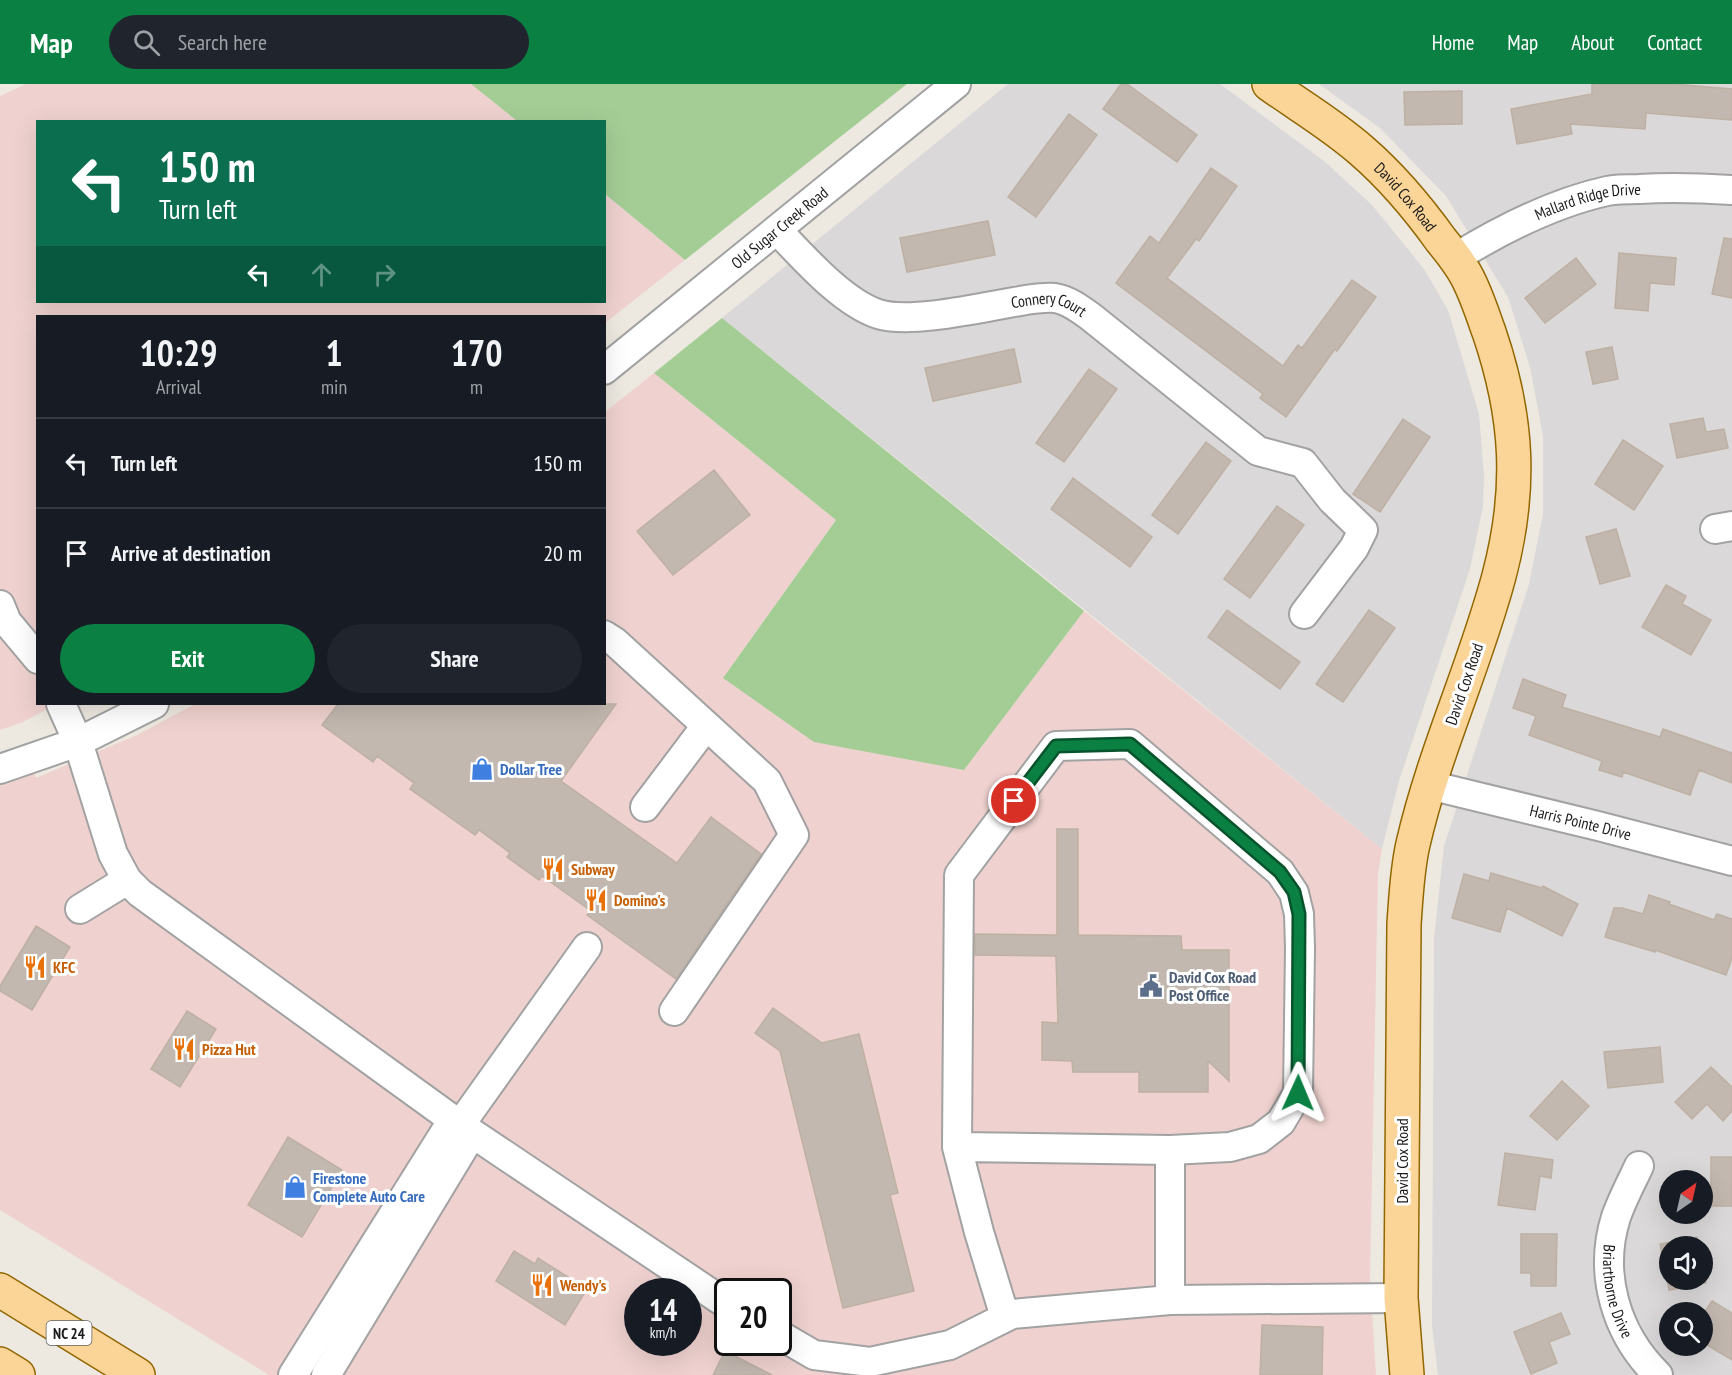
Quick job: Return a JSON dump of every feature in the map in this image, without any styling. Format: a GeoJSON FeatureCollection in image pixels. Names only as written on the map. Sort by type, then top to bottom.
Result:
{"type":"FeatureCollection","features":[{"type":"Feature","properties":{"kind":"main road","name":"David Cox Road"},"geometry":{"type":"LineString","coordinates":[[1269,84],[1341,134],[1378,166],[1420,211],[1455,258],[1478,300],[1495,351],[1509,407],[1514,458],[1513,509],[1500,575],[1430,785],[1413,844],[1408,872],[1404,924],[1401,1298],[1407,1375]]}},
{"type":"Feature","properties":{"kind":"main road","name":"NC 24"},"geometry":{"type":"LineString","coordinates":[[0,1290],[138,1375]]}},
{"type":"Feature","properties":{"kind":"main road"},"geometry":{"type":"LineString","coordinates":[[0,1364],[18,1375]]}},
{"type":"Feature","properties":{"kind":"street","name":"Old Sugar Creek Road"},"geometry":{"type":"LineString","coordinates":[[606,368],[956,84]]}},
{"type":"Feature","properties":{"kind":"street","name":"Mallard Ridge Drive"},"geometry":{"type":"LineString","coordinates":[[1455,258],[1524,219],[1570,201],[1609,190],[1677,187],[1732,190]]}},
{"type":"Feature","properties":{"kind":"street","name":"Connery Court"},"geometry":{"type":"LineString","coordinates":[[777,230],[829,282],[851,300],[878,314],[900,317],[935,315],[1036,299],[1054,298],[1070,303],[1091,317],[1258,451],[1303,463],[1332,500],[1363,530],[1354,548],[1304,614]]}},
{"type":"Feature","properties":{"kind":"street"},"geometry":{"type":"LineString","coordinates":[[0,605],[7,622],[36,657]]}},
{"type":"Feature","properties":{"kind":"street"},"geometry":{"type":"LineString","coordinates":[[606,637],[767,781],[794,835],[674,1011]]}},
{"type":"Feature","properties":{"kind":"street"},"geometry":{"type":"LineString","coordinates":[[61,705],[78,742],[113,854],[127,880],[148,899],[460,1125],[714,1296]]}},
{"type":"Feature","properties":{"kind":"street"},"geometry":{"type":"LineString","coordinates":[[0,769],[78,742],[152,705]]}},
{"type":"Feature","properties":{"kind":"street"},"geometry":{"type":"LineString","coordinates":[[645,807],[706,726]]}},
{"type":"Feature","properties":{"kind":"street"},"geometry":{"type":"LineString","coordinates":[[957,1148],[1170,1150],[1230,1147],[1259,1139],[1281,1122],[1298,1093],[1299,914],[1294,892],[1280,872],[1130,744],[1056,746],[959,875],[957,1148],[1005,1317]]}},
{"type":"Feature","properties":{"kind":"street","name":"Harris Pointe Drive"},"geometry":{"type":"LineString","coordinates":[[1430,785],[1598,825],[1732,861]]}},
{"type":"Feature","properties":{"kind":"street"},"geometry":{"type":"LineString","coordinates":[[80,909],[127,880]]}},
{"type":"Feature","properties":{"kind":"street"},"geometry":{"type":"LineString","coordinates":[[293,1375],[447,1129],[460,1125],[587,947]]}},
{"type":"Feature","properties":{"kind":"street"},"geometry":{"type":"LineString","coordinates":[[326,1375],[467,1142],[460,1125]]}},
{"type":"Feature","properties":{"kind":"street"},"geometry":{"type":"LineString","coordinates":[[1170,1150],[1170,1300]]}},
{"type":"Feature","properties":{"kind":"street","name":"Briarthorne Drive"},"geometry":{"type":"LineString","coordinates":[[1639,1166],[1616,1217],[1608,1259],[1611,1289],[1620,1322],[1635,1349],[1658,1375]]}},
{"type":"Feature","properties":{"kind":"street"},"geometry":{"type":"LineString","coordinates":[[792,1342],[814,1355],[870,1362],[950,1346],[1012,1314],[1170,1300],[1401,1298]]}},
{"type":"Feature","properties":{"kind":"shaded area"},"geometry":{"type":"Polygon","coordinates":[[[26,84],[471,84],[516,120],[36,120],[36,303],[606,303],[606,195],[685,260],[606,322],[606,315],[36,315],[36,705],[55,705],[23,722],[0,730],[0,96],[26,84]]]}},
{"type":"Feature","properties":{"kind":"shaded area"},"geometry":{"type":"Polygon","coordinates":[[[1008,84],[1220,84],[1324,161],[1372,205],[1424,269],[1448,310],[1479,414],[1484,476],[1483,506],[1470,569],[1399,781],[1382,849],[722,318],[1008,84]]]}},
{"type":"Feature","properties":{"kind":"shaded area"},"geometry":{"type":"Polygon","coordinates":[[[1319,84],[1732,84],[1732,1375],[1438,1375],[1432,1326],[1434,938],[1444,846],[1529,584],[1543,514],[1543,436],[1530,367],[1508,297],[1446,196],[1380,128],[1319,84]]]}},
{"type":"Feature","properties":{"kind":"shaded area"},"geometry":{"type":"Polygon","coordinates":[[[654,373],[836,520],[723,678],[964,770],[1084,611],[1382,849],[1378,874],[1370,1279],[1376,1375],[269,1375],[0,1210],[0,778],[32,768],[36,778],[137,735],[193,705],[606,705],[606,411],[654,373]]]}},
{"type":"Feature","properties":{"kind":"green space"},"geometry":{"type":"Polygon","coordinates":[[[471,84],[907,84],[685,260],[606,195],[606,120],[516,120],[471,84]]]}},
{"type":"Feature","properties":{"kind":"green space"},"geometry":{"type":"Polygon","coordinates":[[[722,318],[1084,611],[964,770],[814,742],[723,678],[836,520],[654,373],[722,318]]]}},
{"type":"Feature","properties":{"kind":"building"},"geometry":{"type":"Polygon","coordinates":[[[1121,84],[1127,84],[1197,135],[1177,162],[1103,109],[1121,84]]]}},
{"type":"Feature","properties":{"kind":"building"},"geometry":{"type":"Polygon","coordinates":[[[1592,84],[1673,84],[1732,89],[1732,120],[1646,113],[1645,129],[1570,124],[1572,134],[1517,144],[1511,109],[1592,94],[1592,84]]]}},
{"type":"Feature","properties":{"kind":"building"},"geometry":{"type":"Polygon","coordinates":[[[1462,91],[1462,124],[1405,125],[1404,92],[1462,91]]]}},
{"type":"Feature","properties":{"kind":"building"},"geometry":{"type":"Polygon","coordinates":[[[1069,114],[1097,135],[1036,217],[1008,197],[1069,114]]]}},
{"type":"Feature","properties":{"kind":"building"},"geometry":{"type":"Polygon","coordinates":[[[1211,168],[1237,186],[1199,241],[1196,239],[1167,278],[1283,366],[1298,345],[1302,348],[1352,280],[1376,297],[1286,417],[1260,398],[1263,394],[1116,283],[1150,236],[1159,243],[1211,168]]]}},
{"type":"Feature","properties":{"kind":"building"},"geometry":{"type":"Polygon","coordinates":[[[988,221],[995,255],[907,272],[900,238],[988,221]]]}},
{"type":"Feature","properties":{"kind":"building"},"geometry":{"type":"Polygon","coordinates":[[[1724,238],[1732,239],[1732,298],[1712,294],[1724,238]]]}},
{"type":"Feature","properties":{"kind":"building"},"geometry":{"type":"Polygon","coordinates":[[[1619,253],[1676,258],[1674,285],[1650,283],[1648,311],[1615,308],[1619,253]]]}},
{"type":"Feature","properties":{"kind":"building"},"geometry":{"type":"Polygon","coordinates":[[[1576,258],[1596,284],[1545,323],[1525,298],[1576,258]]]}},
{"type":"Feature","properties":{"kind":"building"},"geometry":{"type":"Polygon","coordinates":[[[1612,347],[1618,379],[1593,384],[1586,352],[1612,347]]]}},
{"type":"Feature","properties":{"kind":"building"},"geometry":{"type":"Polygon","coordinates":[[[1014,349],[1021,382],[933,401],[925,368],[1014,349]]]}},
{"type":"Feature","properties":{"kind":"building"},"geometry":{"type":"Polygon","coordinates":[[[1089,369],[1117,389],[1064,462],[1036,443],[1089,369]]]}},
{"type":"Feature","properties":{"kind":"building"},"geometry":{"type":"Polygon","coordinates":[[[1703,418],[1706,432],[1724,429],[1728,448],[1677,458],[1670,424],[1703,418]]]}},
{"type":"Feature","properties":{"kind":"building"},"geometry":{"type":"Polygon","coordinates":[[[1403,419],[1430,437],[1380,512],[1353,494],[1403,419]]]}},
{"type":"Feature","properties":{"kind":"building"},"geometry":{"type":"Polygon","coordinates":[[[1623,440],[1663,466],[1634,510],[1595,484],[1623,440]]]}},
{"type":"Feature","properties":{"kind":"building"},"geometry":{"type":"Polygon","coordinates":[[[1206,442],[1231,461],[1178,534],[1152,515],[1206,442]]]}},
{"type":"Feature","properties":{"kind":"building"},"geometry":{"type":"Polygon","coordinates":[[[714,470],[750,515],[673,575],[637,531],[714,470]]]}},
{"type":"Feature","properties":{"kind":"building"},"geometry":{"type":"Polygon","coordinates":[[[1073,478],[1152,537],[1130,567],[1051,509],[1073,478]]]}},
{"type":"Feature","properties":{"kind":"building"},"geometry":{"type":"Polygon","coordinates":[[[1277,506],[1304,525],[1250,598],[1224,579],[1277,506]]]}},
{"type":"Feature","properties":{"kind":"building"},"geometry":{"type":"Polygon","coordinates":[[[1616,529],[1630,576],[1600,584],[1586,537],[1616,529]]]}},
{"type":"Feature","properties":{"kind":"building"},"geometry":{"type":"Polygon","coordinates":[[[1666,585],[1686,596],[1682,604],[1711,620],[1691,655],[1642,627],[1666,585]]]}},
{"type":"Feature","properties":{"kind":"building"},"geometry":{"type":"Polygon","coordinates":[[[1227,610],[1300,662],[1280,689],[1208,637],[1227,610]]]}},
{"type":"Feature","properties":{"kind":"building"},"geometry":{"type":"Polygon","coordinates":[[[1369,610],[1395,628],[1343,702],[1316,684],[1369,610]]]}},
{"type":"Feature","properties":{"kind":"building"},"geometry":{"type":"Polygon","coordinates":[[[1523,679],[1566,695],[1562,707],[1660,737],[1663,729],[1732,753],[1732,783],[1699,770],[1690,795],[1623,772],[1622,777],[1599,770],[1602,761],[1529,735],[1536,716],[1513,708],[1523,679]]]}},
{"type":"Feature","properties":{"kind":"building"},"geometry":{"type":"Polygon","coordinates":[[[616,704],[561,781],[677,863],[711,817],[761,854],[676,979],[587,915],[591,911],[542,876],[539,880],[507,857],[510,853],[479,830],[475,835],[410,789],[414,783],[377,756],[373,762],[322,725],[337,705],[616,704]]]}},
{"type":"Feature","properties":{"kind":"building","name":"David Cox Road Post Office"},"geometry":{"type":"Polygon","coordinates":[[[1057,829],[1078,829],[1078,935],[1181,936],[1182,950],[1229,950],[1229,1081],[1208,1061],[1208,1092],[1139,1092],[1139,1072],[1073,1072],[1072,1061],[1042,1060],[1042,1022],[1058,1023],[1056,956],[975,955],[975,934],[1057,935],[1057,829]]]}},
{"type":"Feature","properties":{"kind":"building"},"geometry":{"type":"Polygon","coordinates":[[[1491,873],[1542,888],[1543,886],[1578,904],[1562,936],[1507,908],[1500,932],[1452,918],[1464,874],[1489,881],[1491,873]]]}},
{"type":"Feature","properties":{"kind":"building"},"geometry":{"type":"Polygon","coordinates":[[[1649,895],[1714,920],[1717,914],[1732,919],[1732,958],[1726,975],[1655,950],[1655,952],[1605,937],[1614,908],[1643,914],[1649,895]]]}},
{"type":"Feature","properties":{"kind":"building","name":"KFC"},"geometry":{"type":"Polygon","coordinates":[[[36,926],[70,947],[32,1010],[0,991],[0,986],[36,926]]]}},
{"type":"Feature","properties":{"kind":"building"},"geometry":{"type":"Polygon","coordinates":[[[773,1008],[822,1043],[859,1034],[898,1193],[890,1195],[914,1291],[843,1308],[780,1051],[755,1033],[773,1008]]]}},
{"type":"Feature","properties":{"kind":"building","name":"Pizza Hut"},"geometry":{"type":"Polygon","coordinates":[[[187,1011],[216,1029],[180,1087],[151,1069],[187,1011]]]}},
{"type":"Feature","properties":{"kind":"building"},"geometry":{"type":"Polygon","coordinates":[[[1660,1047],[1663,1082],[1608,1088],[1604,1052],[1660,1047]]]}},
{"type":"Feature","properties":{"kind":"building"},"geometry":{"type":"Polygon","coordinates":[[[1711,1067],[1732,1087],[1732,1111],[1723,1121],[1707,1104],[1692,1119],[1675,1102],[1711,1067]]]}},
{"type":"Feature","properties":{"kind":"building"},"geometry":{"type":"Polygon","coordinates":[[[1562,1081],[1589,1106],[1557,1140],[1530,1116],[1562,1081]]]}},
{"type":"Feature","properties":{"kind":"building","name":"Firestone Complete Auto Care"},"geometry":{"type":"Polygon","coordinates":[[[288,1137],[342,1170],[302,1237],[248,1205],[288,1137]]]}},
{"type":"Feature","properties":{"kind":"building"},"geometry":{"type":"Polygon","coordinates":[[[1505,1153],[1553,1160],[1551,1178],[1540,1176],[1535,1210],[1498,1205],[1505,1153]]]}},
{"type":"Feature","properties":{"kind":"building"},"geometry":{"type":"Polygon","coordinates":[[[1711,1157],[1732,1157],[1732,1206],[1713,1206],[1713,1170],[1711,1170],[1711,1157]]]}},
{"type":"Feature","properties":{"kind":"building"},"geometry":{"type":"Polygon","coordinates":[[[1521,1234],[1557,1234],[1556,1286],[1531,1286],[1531,1273],[1521,1273],[1521,1234]]]}},
{"type":"Feature","properties":{"kind":"building","name":"Wendy's"},"geometry":{"type":"Polygon","coordinates":[[[514,1251],[535,1264],[538,1258],[587,1289],[565,1325],[496,1281],[514,1251]]]}},
{"type":"Feature","properties":{"kind":"building"},"geometry":{"type":"Polygon","coordinates":[[[1711,1302],[1732,1313],[1732,1360],[1713,1349],[1711,1302]]]}},
{"type":"Feature","properties":{"kind":"building"},"geometry":{"type":"Polygon","coordinates":[[[1561,1313],[1570,1334],[1549,1342],[1557,1363],[1531,1374],[1514,1332],[1561,1313]]]}},
{"type":"Feature","properties":{"kind":"building"},"geometry":{"type":"Polygon","coordinates":[[[1262,1325],[1323,1327],[1322,1375],[1260,1375],[1262,1325]]]}},
{"type":"Feature","properties":{"kind":"building"},"geometry":{"type":"Polygon","coordinates":[[[722,1356],[735,1356],[772,1375],[713,1375],[722,1356]]]}},
{"type":"Feature","properties":{"kind":"place","name":"Dollar Tree"},"geometry":{"type":"Point","coordinates":[482,769]}},
{"type":"Feature","properties":{"kind":"place","name":"Subway"},"geometry":{"type":"Point","coordinates":[553,869]}},
{"type":"Feature","properties":{"kind":"place","name":"Domino's"},"geometry":{"type":"Point","coordinates":[596,900]}},
{"type":"Feature","properties":{"kind":"place","name":"KFC"},"geometry":{"type":"Point","coordinates":[35,967]}},
{"type":"Feature","properties":{"kind":"place","name":"David Cox Road Post Office"},"geometry":{"type":"Point","coordinates":[1151,986]}},
{"type":"Feature","properties":{"kind":"place","name":"Pizza Hut"},"geometry":{"type":"Point","coordinates":[184,1049]}},
{"type":"Feature","properties":{"kind":"place","name":"Firestone Complete Auto Care"},"geometry":{"type":"Point","coordinates":[295,1187]}},
{"type":"Feature","properties":{"kind":"place","name":"Wendy's"},"geometry":{"type":"Point","coordinates":[542,1285]}},
{"type":"Feature","properties":{"kind":"route"},"geometry":{"type":"LineString","coordinates":[[1014,801],[1056,746],[1130,744],[1280,872],[1294,892],[1299,914],[1298,1093]]}}]}
